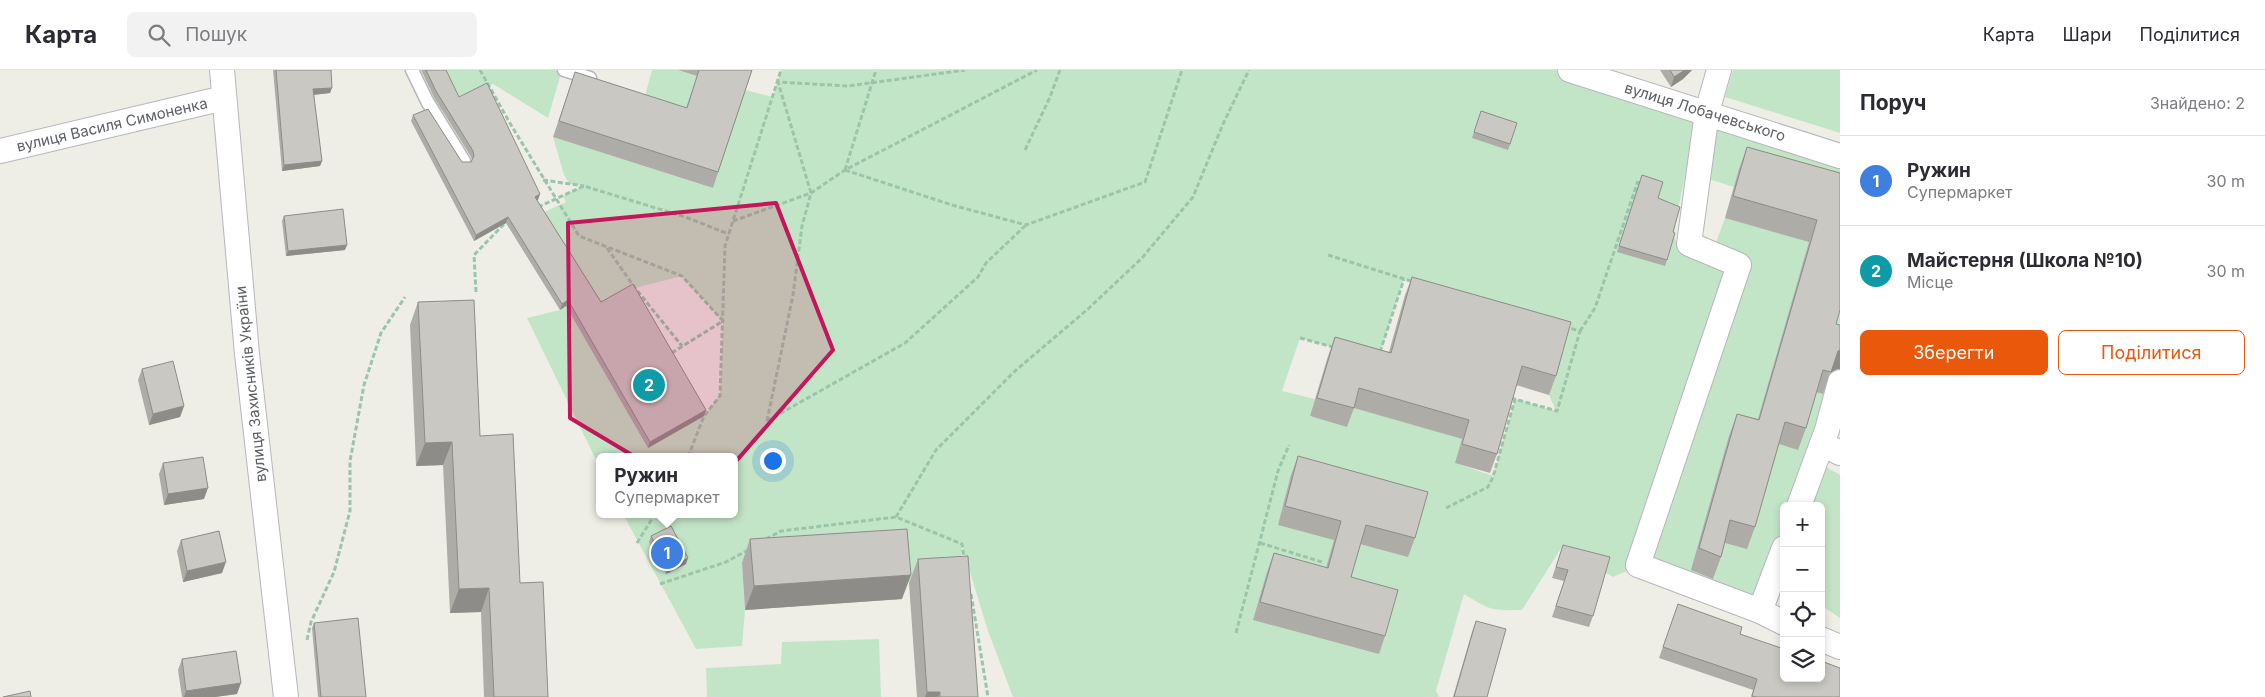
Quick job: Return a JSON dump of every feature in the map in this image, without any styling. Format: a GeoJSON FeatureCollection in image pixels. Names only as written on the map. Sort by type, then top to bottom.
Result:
{"type":"FeatureCollection","features":[{"type":"Feature","properties":{"kind":"street","name":"вулиця Захисників України"},"geometry":{"type":"LineString","coordinates":[[222,70],[247,354],[286,697]]}},
{"type":"Feature","properties":{"kind":"street","name":"вулиця Лобачевського"},"geometry":{"type":"LineString","coordinates":[[1570,70],[1707,112],[1840,156]]}},
{"type":"Feature","properties":{"kind":"street"},"geometry":{"type":"LineString","coordinates":[[1719,70],[1707,112],[1690,244],[1739,265],[1638,566],[1760,611],[1780,621]]}},
{"type":"Feature","properties":{"kind":"street","name":"вулиця Василя Симоненка"},"geometry":{"type":"LineString","coordinates":[[0,151],[224,98]]}},
{"type":"Feature","properties":{"kind":"street"},"geometry":{"type":"LineString","coordinates":[[1801,502],[1831,448],[1840,382]]}},
{"type":"Feature","properties":{"kind":"street"},"geometry":{"type":"LineString","coordinates":[[1760,611],[1780,558]]}},
{"type":"Feature","properties":{"kind":"street"},"geometry":{"type":"LineString","coordinates":[[1825,641],[1840,647]]}},
{"type":"Feature","properties":{"kind":"lane"},"geometry":{"type":"LineString","coordinates":[[412,70],[427,101],[464,161]]}},
{"type":"Feature","properties":{"kind":"lane"},"geometry":{"type":"LineString","coordinates":[[562,73],[600,82]]}},
{"type":"Feature","properties":{"kind":"path"},"geometry":{"type":"LineString","coordinates":[[480,70],[543,180],[579,236],[682,276],[723,321]]}},
{"type":"Feature","properties":{"kind":"path"},"geometry":{"type":"LineString","coordinates":[[690,453],[704,416],[720,396],[725,246],[781,70]]}},
{"type":"Feature","properties":{"kind":"path"},"geometry":{"type":"LineString","coordinates":[[845,170],[870,84],[876,70]]}},
{"type":"Feature","properties":{"kind":"path"},"geometry":{"type":"LineString","coordinates":[[778,82],[848,86],[965,70]]}},
{"type":"Feature","properties":{"kind":"path"},"geometry":{"type":"LineString","coordinates":[[733,221],[811,194],[845,170],[1037,70]]}},
{"type":"Feature","properties":{"kind":"path"},"geometry":{"type":"LineString","coordinates":[[1025,150],[1050,97],[1060,70]]}},
{"type":"Feature","properties":{"kind":"path"},"geometry":{"type":"LineString","coordinates":[[778,82],[811,194],[802,226],[793,295],[767,421],[905,343],[978,277],[986,263],[1026,225],[1145,182],[1182,70]]}},
{"type":"Feature","properties":{"kind":"path"},"geometry":{"type":"LineString","coordinates":[[896,517],[936,450],[1015,371],[1088,309],[1142,258],[1193,197],[1223,124],[1249,70]]}},
{"type":"Feature","properties":{"kind":"path"},"geometry":{"type":"LineString","coordinates":[[481,89],[489,85]]}},
{"type":"Feature","properties":{"kind":"path"},"geometry":{"type":"LineString","coordinates":[[845,170],[952,205],[1026,225]]}},
{"type":"Feature","properties":{"kind":"path"},"geometry":{"type":"LineString","coordinates":[[543,180],[584,186],[685,217],[729,234]]}},
{"type":"Feature","properties":{"kind":"path"},"geometry":{"type":"LineString","coordinates":[[1506,396],[1557,411],[1580,331],[1596,308],[1638,181]]}},
{"type":"Feature","properties":{"kind":"path"},"geometry":{"type":"LineString","coordinates":[[532,210],[584,186]]}},
{"type":"Feature","properties":{"kind":"path"},"geometry":{"type":"LineString","coordinates":[[1628,209],[1636,212]]}},
{"type":"Feature","properties":{"kind":"path"},"geometry":{"type":"LineString","coordinates":[[476,292],[474,255],[509,220]]}},
{"type":"Feature","properties":{"kind":"path"},"geometry":{"type":"LineString","coordinates":[[493,236],[495,228]]}},
{"type":"Feature","properties":{"kind":"path"},"geometry":{"type":"LineString","coordinates":[[606,247],[635,288],[682,346]]}},
{"type":"Feature","properties":{"kind":"path"},"geometry":{"type":"LineString","coordinates":[[1328,255],[1422,285]]}},
{"type":"Feature","properties":{"kind":"path"},"geometry":{"type":"LineString","coordinates":[[1378,360],[1404,279]]}},
{"type":"Feature","properties":{"kind":"path"},"geometry":{"type":"LineString","coordinates":[[307,641],[310,622],[334,572],[350,511],[350,461],[364,385],[381,333],[404,297]]}},
{"type":"Feature","properties":{"kind":"path"},"geometry":{"type":"LineString","coordinates":[[669,355],[723,321]]}},
{"type":"Feature","properties":{"kind":"path"},"geometry":{"type":"LineString","coordinates":[[1560,325],[1580,331]]}},
{"type":"Feature","properties":{"kind":"path"},"geometry":{"type":"LineString","coordinates":[[1300,338],[1335,348]]}},
{"type":"Feature","properties":{"kind":"path"},"geometry":{"type":"LineString","coordinates":[[1446,508],[1488,487],[1493,476],[1515,399]]}},
{"type":"Feature","properties":{"kind":"path"},"geometry":{"type":"LineString","coordinates":[[1236,633],[1278,472],[1289,445]]}},
{"type":"Feature","properties":{"kind":"path"},"geometry":{"type":"LineString","coordinates":[[765,540],[781,531],[896,517],[962,544],[965,563]]}},
{"type":"Feature","properties":{"kind":"path"},"geometry":{"type":"LineString","coordinates":[[637,543],[653,518]]}},
{"type":"Feature","properties":{"kind":"path"},"geometry":{"type":"LineString","coordinates":[[1260,543],[1322,562]]}},
{"type":"Feature","properties":{"kind":"path"},"geometry":{"type":"LineString","coordinates":[[660,584],[726,562],[757,544]]}},
{"type":"Feature","properties":{"kind":"path"},"geometry":{"type":"LineString","coordinates":[[970,591],[988,697]]}},
{"type":"Feature","properties":{"kind":"highlighted area"},"geometry":{"type":"Polygon","coordinates":[[[776,203],[833,350],[704,498],[570,418],[568,223],[776,203]]]}},
{"type":"Feature","properties":{"kind":"green space"},"geometry":{"type":"Polygon","coordinates":[[[422,70],[562,70],[548,118],[493,84],[439,111],[422,70]]]}},
{"type":"Feature","properties":{"kind":"green space"},"geometry":{"type":"Polygon","coordinates":[[[652,70],[678,70],[697,76],[681,124],[641,111],[652,70]]]}},
{"type":"Feature","properties":{"kind":"green space"},"geometry":{"type":"Polygon","coordinates":[[[781,70],[1570,70],[1840,164],[1840,382],[1816,461],[1840,475],[1840,618],[1825,608],[1825,502],[1780,502],[1780,584],[1772,580],[1760,611],[1638,566],[1613,577],[1562,547],[1522,610],[1497,610],[1464,594],[1436,691],[1439,697],[1013,697],[988,631],[962,546],[960,579],[901,583],[742,563],[745,610],[742,646],[696,649],[625,518],[738,518],[738,453],[596,453],[596,460],[527,318],[560,310],[540,214],[566,202],[563,196],[583,186],[570,184],[564,175],[553,137],[713,188],[745,90],[773,97],[781,70]],[[1686,172],[1675,224],[1674,236],[1678,247],[1709,261],[1734,187],[1686,172]],[[682,276],[631,289],[648,448],[704,416],[720,395],[723,321],[682,276]],[[1404,279],[1378,360],[1300,338],[1282,391],[1315,399],[1310,417],[1353,407],[1462,439],[1456,463],[1493,476],[1515,399],[1556,411],[1549,395],[1568,327],[1404,279]]]}},
{"type":"Feature","properties":{"kind":"green space"},"geometry":{"type":"Polygon","coordinates":[[[1733,70],[1840,70],[1840,133],[1725,97],[1733,70]]]}},
{"type":"Feature","properties":{"kind":"green space"},"geometry":{"type":"Polygon","coordinates":[[[879,639],[881,697],[707,697],[706,668],[781,664],[782,642],[879,639]]]}},
{"type":"Feature","properties":{"kind":"building"},"geometry":{"type":"Polygon","coordinates":[[[276,70],[331,70],[332,88],[313,89],[322,161],[284,165],[276,70]]]}},
{"type":"Feature","properties":{"kind":"building"},"geometry":{"type":"Polygon","coordinates":[[[426,70],[446,70],[459,97],[487,83],[540,194],[535,197],[601,302],[633,284],[706,410],[650,442],[568,300],[562,304],[508,217],[476,235],[413,115],[428,109],[462,162],[471,162],[474,156],[473,151],[436,91],[426,70]]]}},
{"type":"Feature","properties":{"kind":"building"},"geometry":{"type":"Polygon","coordinates":[[[699,70],[752,70],[718,172],[559,121],[575,72],[687,108],[699,70]]]}},
{"type":"Feature","properties":{"kind":"building"},"geometry":{"type":"Polygon","coordinates":[[[1670,70],[1685,70],[1674,77],[1670,70]]]}},
{"type":"Feature","properties":{"kind":"building"},"geometry":{"type":"Polygon","coordinates":[[[1481,111],[1517,123],[1510,144],[1474,132],[1481,111]]]}},
{"type":"Feature","properties":{"kind":"building"},"geometry":{"type":"Polygon","coordinates":[[[1747,147],[1840,173],[1840,310],[1836,324],[1840,325],[1840,350],[1831,372],[1823,370],[1806,428],[1785,422],[1755,527],[1730,520],[1721,557],[1699,548],[1737,414],[1759,420],[1817,220],[1733,196],[1747,147]]]}},
{"type":"Feature","properties":{"kind":"building"},"geometry":{"type":"Polygon","coordinates":[[[1642,175],[1663,182],[1658,198],[1680,207],[1667,260],[1619,246],[1642,175]]]}},
{"type":"Feature","properties":{"kind":"building"},"geometry":{"type":"Polygon","coordinates":[[[343,209],[347,245],[288,251],[284,216],[343,209]]]}},
{"type":"Feature","properties":{"kind":"building"},"geometry":{"type":"Polygon","coordinates":[[[1412,277],[1571,322],[1556,376],[1522,366],[1497,454],[1462,444],[1469,420],[1359,388],[1354,408],[1317,398],[1335,337],[1391,353],[1412,277]]]}},
{"type":"Feature","properties":{"kind":"building"},"geometry":{"type":"Polygon","coordinates":[[[474,300],[480,436],[513,434],[520,583],[543,582],[548,697],[494,697],[489,588],[459,589],[452,442],[425,443],[418,302],[474,300]]]}},
{"type":"Feature","properties":{"kind":"building"},"geometry":{"type":"Polygon","coordinates":[[[173,361],[184,406],[153,414],[142,369],[173,361]]]}},
{"type":"Feature","properties":{"kind":"building"},"geometry":{"type":"Polygon","coordinates":[[[1298,456],[1428,492],[1415,538],[1366,525],[1351,577],[1398,590],[1385,636],[1260,602],[1274,553],[1328,568],[1341,521],[1285,506],[1298,456]]]}},
{"type":"Feature","properties":{"kind":"building"},"geometry":{"type":"Polygon","coordinates":[[[203,457],[208,488],[168,494],[163,463],[203,457]]]}},
{"type":"Feature","properties":{"kind":"building"},"geometry":{"type":"Polygon","coordinates":[[[671,526],[688,558],[668,569],[651,536],[671,526]]]}},
{"type":"Feature","properties":{"kind":"building"},"geometry":{"type":"Polygon","coordinates":[[[907,529],[911,575],[754,586],[750,539],[907,529]]]}},
{"type":"Feature","properties":{"kind":"building"},"geometry":{"type":"Polygon","coordinates":[[[219,531],[226,562],[187,571],[181,540],[219,531]]]}},
{"type":"Feature","properties":{"kind":"building"},"geometry":{"type":"Polygon","coordinates":[[[1563,545],[1610,557],[1593,616],[1556,606],[1568,570],[1556,567],[1563,545]]]}},
{"type":"Feature","properties":{"kind":"building"},"geometry":{"type":"Polygon","coordinates":[[[968,556],[978,697],[940,697],[940,692],[927,692],[918,559],[968,556]]]}},
{"type":"Feature","properties":{"kind":"building"},"geometry":{"type":"Polygon","coordinates":[[[1678,604],[1742,627],[1740,634],[1780,648],[1780,682],[1825,682],[1825,662],[1840,668],[1840,697],[1752,696],[1757,679],[1663,647],[1678,604]]]}},
{"type":"Feature","properties":{"kind":"building"},"geometry":{"type":"Polygon","coordinates":[[[358,618],[366,697],[321,697],[314,623],[358,618]]]}},
{"type":"Feature","properties":{"kind":"building"},"geometry":{"type":"Polygon","coordinates":[[[1476,621],[1506,629],[1487,697],[1454,697],[1476,621]]]}},
{"type":"Feature","properties":{"kind":"building"},"geometry":{"type":"Polygon","coordinates":[[[236,651],[241,683],[186,691],[182,659],[236,651]]]}},
{"type":"Feature","properties":{"kind":"building"},"geometry":{"type":"Polygon","coordinates":[[[30,691],[31,697],[3,697],[30,691]]]}},
{"type":"Feature","properties":{"kind":"place","name":"Майстерня (Школа №10)"},"geometry":{"type":"Point","coordinates":[649,385]}},
{"type":"Feature","properties":{"kind":"place","name":"Ружин"},"geometry":{"type":"Point","coordinates":[667,553]}}]}
